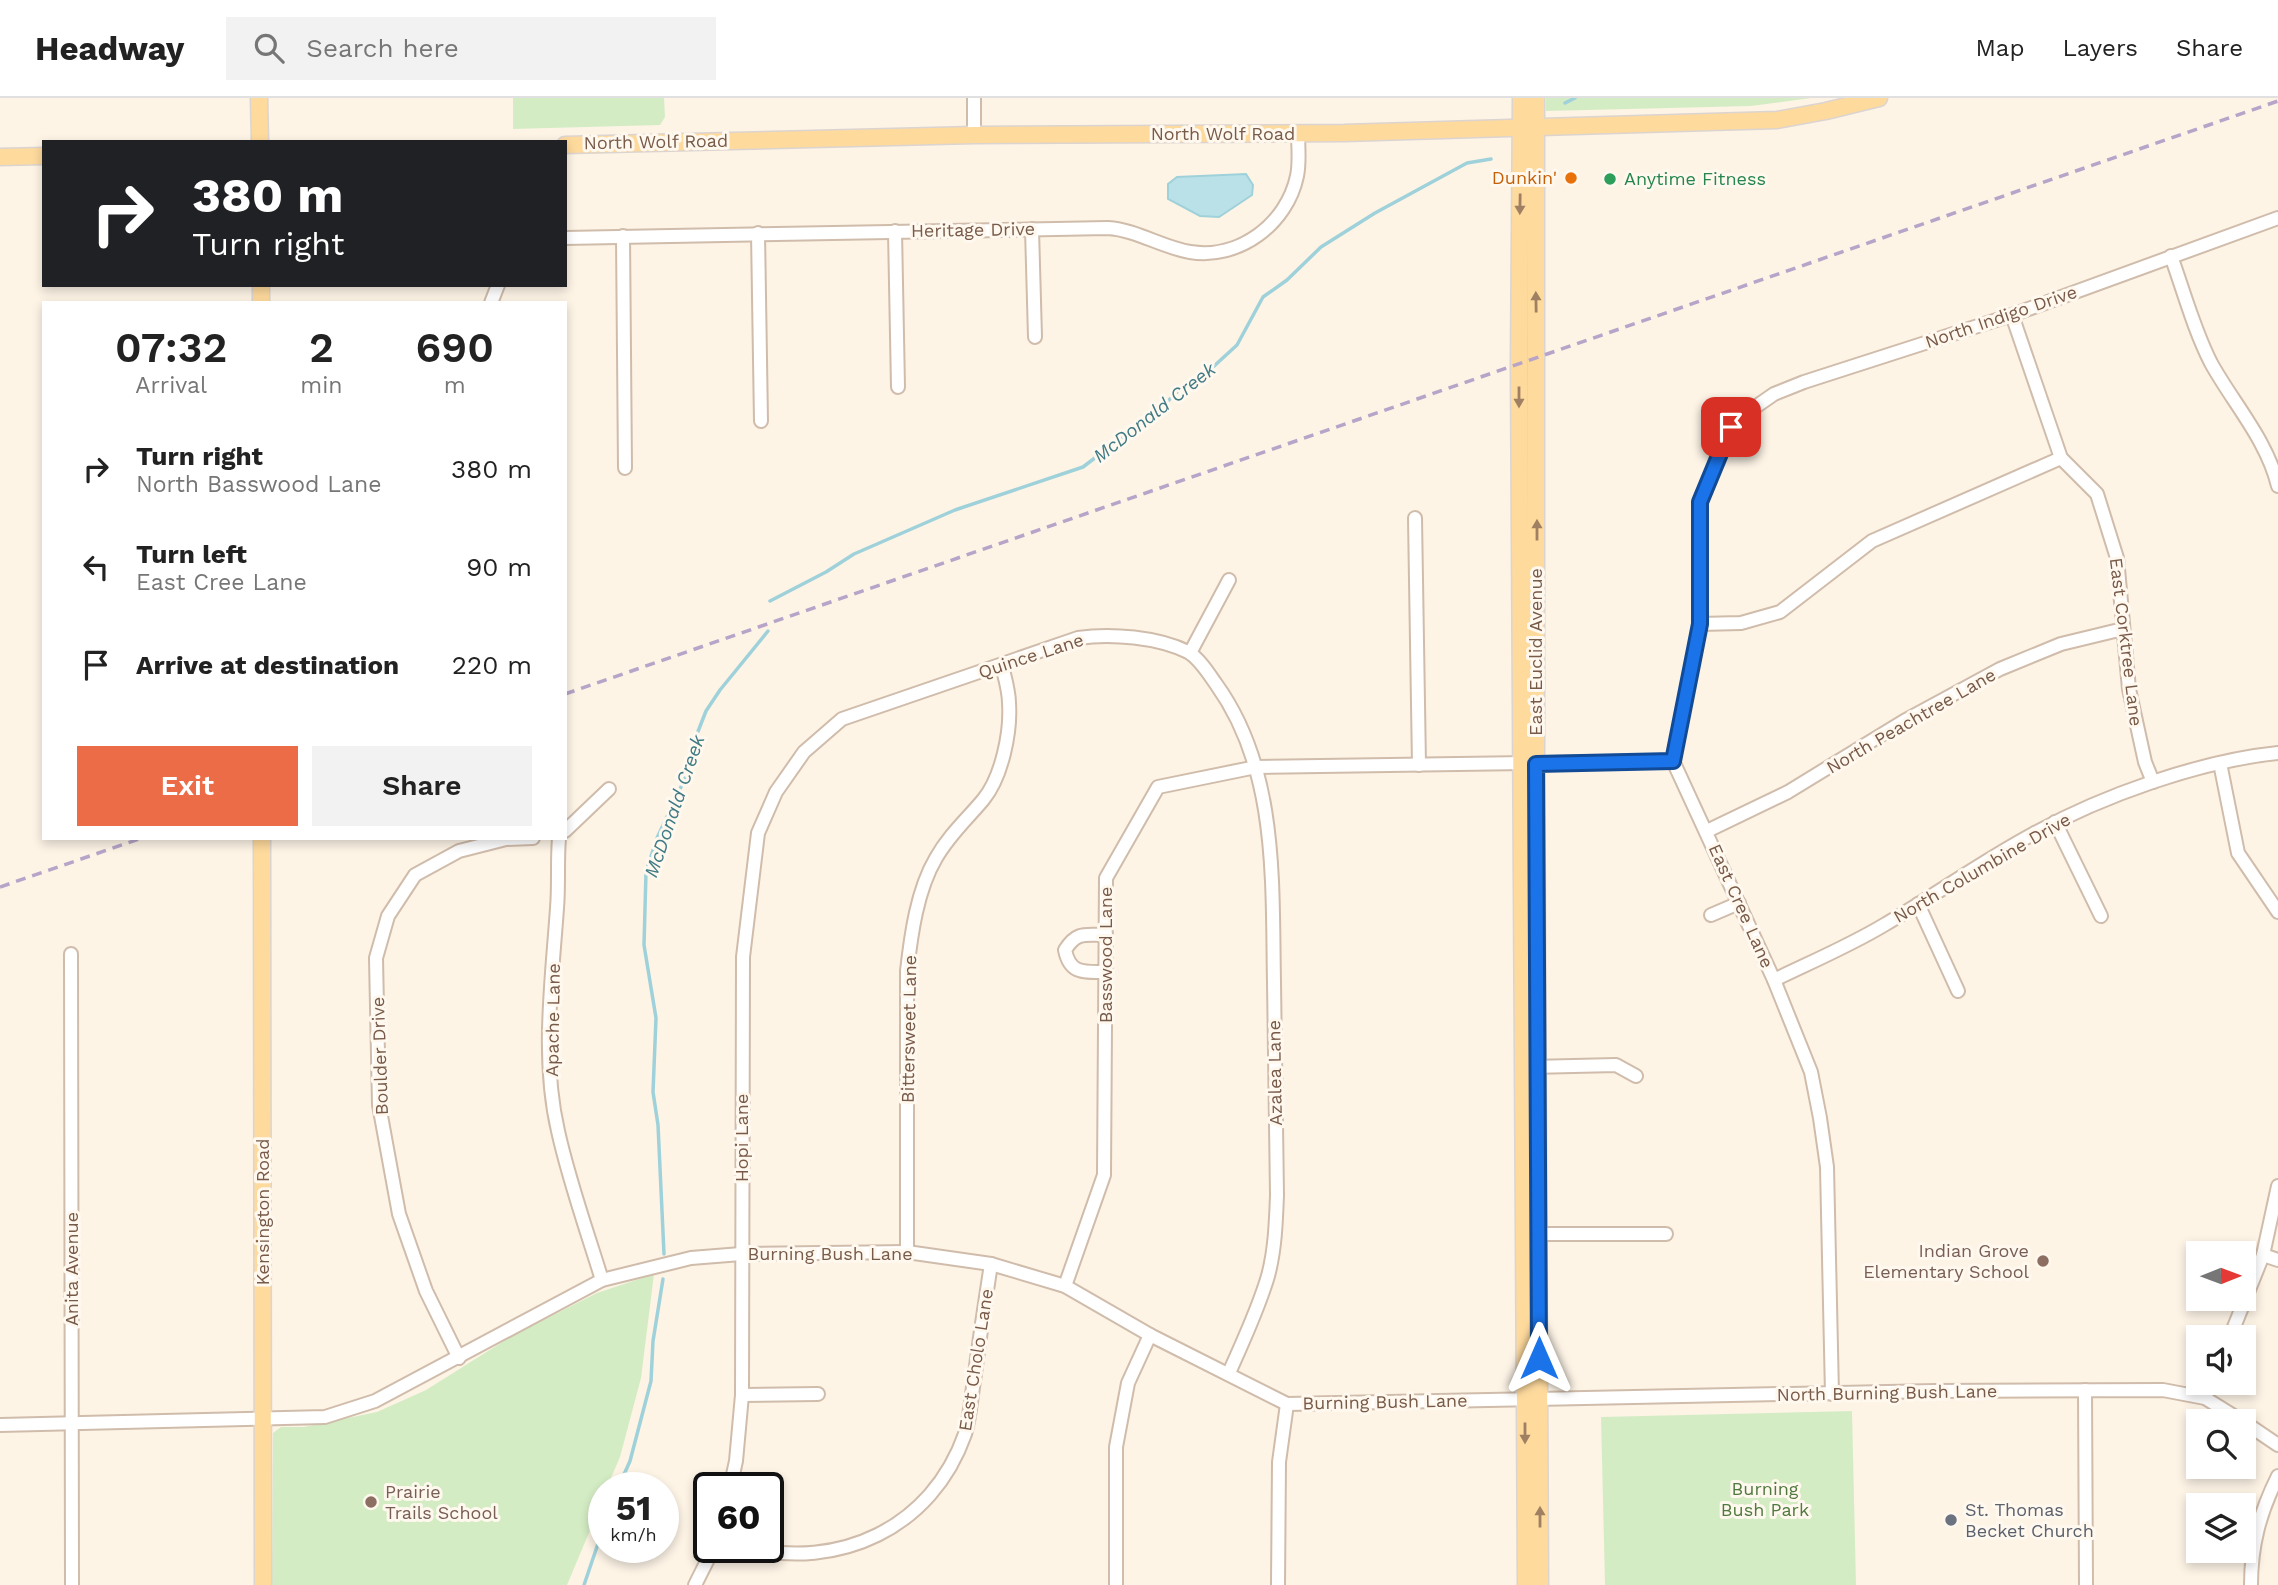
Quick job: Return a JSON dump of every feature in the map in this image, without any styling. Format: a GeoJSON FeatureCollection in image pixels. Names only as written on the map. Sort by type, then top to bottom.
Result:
{"type":"FeatureCollection","features":[{"type":"Feature","properties":{"kind":"main road"},"geometry":{"type":"LineString","coordinates":[[259,98],[260,140]]}},
{"type":"Feature","properties":{"kind":"main road","name":"East Euclid Avenue"},"geometry":{"type":"LineString","coordinates":[[1521,98],[1529,127]]}},
{"type":"Feature","properties":{"kind":"main road","name":"East Euclid Avenue"},"geometry":{"type":"LineString","coordinates":[[1536,98],[1529,127],[1519,364],[1529,764],[1532,1399],[1540,1585]]}},
{"type":"Feature","properties":{"kind":"main road","name":"North Wolf Road"},"geometry":{"type":"LineString","coordinates":[[567,145],[974,135],[1298,133],[1777,120],[1879,98]]}},
{"type":"Feature","properties":{"kind":"main road"},"geometry":{"type":"LineString","coordinates":[[0,157],[42,156]]}},
{"type":"Feature","properties":{"kind":"main road","name":"Kensington Road"},"geometry":{"type":"LineString","coordinates":[[262,840],[264,1585]]}},
{"type":"Feature","properties":{"kind":"main road","name":"East Euclid Avenue"},"geometry":{"type":"LineString","coordinates":[[1526,1585],[1532,1399]]}},
{"type":"Feature","properties":{"kind":"street"},"geometry":{"type":"LineString","coordinates":[[974,98],[974,135]]}},
{"type":"Feature","properties":{"kind":"street","name":"Heritage Drive"},"geometry":{"type":"LineString","coordinates":[[567,238],[1121,229],[1193,253],[1224,250],[1261,234],[1291,196],[1297,173],[1298,133]]}},
{"type":"Feature","properties":{"kind":"street","name":"North Indigo Drive"},"geometry":{"type":"LineString","coordinates":[[1731,427],[1774,394],[1794,386],[2012,315],[2278,218]]}},
{"type":"Feature","properties":{"kind":"street"},"geometry":{"type":"LineString","coordinates":[[1032,229],[1035,337]]}},
{"type":"Feature","properties":{"kind":"street"},"geometry":{"type":"LineString","coordinates":[[895,231],[898,387]]}},
{"type":"Feature","properties":{"kind":"street"},"geometry":{"type":"LineString","coordinates":[[758,233],[761,421]]}},
{"type":"Feature","properties":{"kind":"street"},"geometry":{"type":"LineString","coordinates":[[623,236],[625,468]]}},
{"type":"Feature","properties":{"kind":"street"},"geometry":{"type":"LineString","coordinates":[[2171,256],[2203,345],[2259,440],[2278,486]]}},
{"type":"Feature","properties":{"kind":"street","name":"East Corktree Lane"},"geometry":{"type":"LineString","coordinates":[[2012,315],[2061,458],[2097,494],[2117,558],[2134,719],[2153,782]]}},
{"type":"Feature","properties":{"kind":"street"},"geometry":{"type":"LineString","coordinates":[[1673,761],[1700,624],[1700,502],[1731,427],[1717,416]]}},
{"type":"Feature","properties":{"kind":"street"},"geometry":{"type":"LineString","coordinates":[[1700,624],[1741,623],[1780,612],[1872,541],[2061,458]]}},
{"type":"Feature","properties":{"kind":"street"},"geometry":{"type":"LineString","coordinates":[[1415,518],[1419,765]]}},
{"type":"Feature","properties":{"kind":"street"},"geometry":{"type":"LineString","coordinates":[[1229,580],[1190,653],[1233,708],[1248,740],[1256,768]]}},
{"type":"Feature","properties":{"kind":"street","name":"North Peachtree Lane"},"geometry":{"type":"LineString","coordinates":[[1707,831],[1788,792],[1904,721],[2000,670],[2061,644],[2123,629]]}},
{"type":"Feature","properties":{"kind":"street","name":"Quince Lane"},"geometry":{"type":"LineString","coordinates":[[776,792],[804,752],[842,719],[1078,638],[1101,635],[1151,641],[1190,653]]}},
{"type":"Feature","properties":{"kind":"street","name":"Bittersweet Lane"},"geometry":{"type":"LineString","coordinates":[[907,1252],[907,971],[912,928],[935,859],[961,822],[985,799],[998,774],[1005,747],[1009,703],[1002,666]]}},
{"type":"Feature","properties":{"kind":"street","name":"North Columbine Drive"},"geometry":{"type":"LineString","coordinates":[[1774,980],[1881,927],[2055,822],[2153,782],[2220,763],[2278,753]]}},
{"type":"Feature","properties":{"kind":"street","name":"Basswood Lane"},"geometry":{"type":"LineString","coordinates":[[1065,1286],[1104,1175],[1106,878],[1158,787],[1256,768],[1673,761]]}},
{"type":"Feature","properties":{"kind":"street","name":"East Cree Lane"},"geometry":{"type":"LineString","coordinates":[[1673,761],[1774,980],[1811,1072],[1827,1167],[1832,1394]]}},
{"type":"Feature","properties":{"kind":"street"},"geometry":{"type":"LineString","coordinates":[[2220,763],[2238,853],[2273,896],[2278,912]]}},
{"type":"Feature","properties":{"kind":"street","name":"Azalea Lane"},"geometry":{"type":"LineString","coordinates":[[1229,1373],[1268,1274],[1275,1239],[1277,1195],[1270,843],[1256,768]]}},
{"type":"Feature","properties":{"kind":"street"},"geometry":{"type":"LineString","coordinates":[[567,829],[609,789]]}},
{"type":"Feature","properties":{"kind":"street","name":"Hopi Lane"},"geometry":{"type":"LineString","coordinates":[[734,1472],[742,1395],[743,957],[758,834],[776,792]]}},
{"type":"Feature","properties":{"kind":"street"},"geometry":{"type":"LineString","coordinates":[[2055,822],[2101,916]]}},
{"type":"Feature","properties":{"kind":"street","name":"Boulder Drive"},"geometry":{"type":"LineString","coordinates":[[459,1358],[426,1291],[399,1214],[379,1105],[376,958],[388,916],[415,875],[459,851],[502,840]]}},
{"type":"Feature","properties":{"kind":"street","name":"Apache Lane"},"geometry":{"type":"LineString","coordinates":[[559,840],[556,869],[558,902],[549,1010],[550,1062],[557,1130],[601,1280]]}},
{"type":"Feature","properties":{"kind":"street"},"geometry":{"type":"LineString","coordinates":[[1711,915],[1738,903]]}},
{"type":"Feature","properties":{"kind":"street"},"geometry":{"type":"LineString","coordinates":[[1918,904],[1958,991]]}},
{"type":"Feature","properties":{"kind":"street"},"geometry":{"type":"LineString","coordinates":[[1106,935],[1079,935],[1071,940],[1065,950],[1067,960],[1074,969],[1082,972],[1106,972]]}},
{"type":"Feature","properties":{"kind":"street","name":"Anita Avenue"},"geometry":{"type":"LineString","coordinates":[[71,954],[72,1585]]}},
{"type":"Feature","properties":{"kind":"street"},"geometry":{"type":"LineString","coordinates":[[1531,1067],[1616,1065],[1636,1076]]}},
{"type":"Feature","properties":{"kind":"street"},"geometry":{"type":"LineString","coordinates":[[2235,1325],[2263,1255],[2278,1186]]}},
{"type":"Feature","properties":{"kind":"street"},"geometry":{"type":"LineString","coordinates":[[1531,1234],[1666,1234]]}},
{"type":"Feature","properties":{"kind":"street","name":"Burning Bush Lane"},"geometry":{"type":"LineString","coordinates":[[0,1424],[325,1417],[375,1401],[601,1280],[691,1258],[741,1254],[907,1252],[991,1264],[1065,1286],[1150,1335],[1287,1404],[1532,1399]]}},
{"type":"Feature","properties":{"kind":"street"},"geometry":{"type":"LineString","coordinates":[[2263,1255],[2278,1260]]}},
{"type":"Feature","properties":{"kind":"street","name":"East Cholo Lane"},"geometry":{"type":"LineString","coordinates":[[784,1554],[800,1555],[838,1549],[872,1538],[905,1518],[931,1494],[953,1464],[966,1431],[991,1264]]}},
{"type":"Feature","properties":{"kind":"street"},"geometry":{"type":"LineString","coordinates":[[1116,1585],[1116,1447],[1128,1383],[1150,1335]]}},
{"type":"Feature","properties":{"kind":"street"},"geometry":{"type":"LineString","coordinates":[[2085,1390],[2086,1585]]}},
{"type":"Feature","properties":{"kind":"street","name":"North Burning Bush Lane"},"geometry":{"type":"LineString","coordinates":[[1532,1399],[1935,1391],[2163,1390],[2205,1398],[2222,1409]]}},
{"type":"Feature","properties":{"kind":"street"},"geometry":{"type":"LineString","coordinates":[[742,1395],[818,1394]]}},
{"type":"Feature","properties":{"kind":"street"},"geometry":{"type":"LineString","coordinates":[[1278,1585],[1279,1462],[1287,1404]]}},
{"type":"Feature","properties":{"kind":"street","name":"North Burning Bush Lane"},"geometry":{"type":"LineString","coordinates":[[2256,1431],[2278,1445]]}},
{"type":"Feature","properties":{"kind":"street"},"geometry":{"type":"LineString","coordinates":[[2251,1585],[2258,1522],[2278,1476]]}},
{"type":"Feature","properties":{"kind":"street"},"geometry":{"type":"LineString","coordinates":[[695,1585],[706,1563]]}},
{"type":"Feature","properties":{"kind":"green space"},"geometry":{"type":"Polygon","coordinates":[[[513,98],[664,98],[665,117],[660,125],[513,129],[513,98]]]}},
{"type":"Feature","properties":{"kind":"green space"},"geometry":{"type":"Polygon","coordinates":[[[1546,98],[1811,98],[1751,106],[1546,111],[1546,98]]]}},
{"type":"Feature","properties":{"kind":"green space"},"geometry":{"type":"Polygon","coordinates":[[[654,1274],[641,1378],[620,1457],[614,1472],[588,1472],[588,1535],[567,1585],[272,1585],[273,1433],[281,1427],[304,1427],[377,1412],[426,1390],[512,1336],[597,1293],[654,1274]]]}},
{"type":"Feature","properties":{"kind":"green space","name":"Burning Bush Park"},"geometry":{"type":"Polygon","coordinates":[[[1852,1411],[1856,1585],[1605,1585],[1601,1417],[1852,1411]]]}},
{"type":"Feature","properties":{"kind":"water"},"geometry":{"type":"Polygon","coordinates":[[[1246,174],[1253,185],[1252,195],[1219,217],[1200,216],[1168,199],[1168,184],[1177,177],[1246,174]]]}},
{"type":"Feature","properties":{"kind":"waterway","name":"McDonald Creek"},"geometry":{"type":"LineString","coordinates":[[1565,103],[1575,98]]}},
{"type":"Feature","properties":{"kind":"waterway","name":"McDonald Creek"},"geometry":{"type":"LineString","coordinates":[[770,601],[854,554],[955,510],[1083,467],[1163,406],[1180,389],[1201,378],[1237,345],[1263,297],[1287,280],[1321,247],[1375,213],[1467,163],[1491,159]]}},
{"type":"Feature","properties":{"kind":"waterway","name":"McDonald Creek"},"geometry":{"type":"LineString","coordinates":[[664,1254],[658,1125],[653,1092],[656,1018],[644,945],[646,872],[657,838],[688,772],[697,734],[706,711],[768,631]]}},
{"type":"Feature","properties":{"kind":"waterway","name":"McDonald Creek"},"geometry":{"type":"LineString","coordinates":[[625,1472],[651,1381],[653,1341],[663,1279]]}},
{"type":"Feature","properties":{"kind":"waterway","name":"McDonald Creek"},"geometry":{"type":"LineString","coordinates":[[584,1585],[591,1563]]}},
{"type":"Feature","properties":{"kind":"railway"},"geometry":{"type":"LineString","coordinates":[[567,693],[2278,101]]}},
{"type":"Feature","properties":{"kind":"railway"},"geometry":{"type":"LineString","coordinates":[[0,887],[136,840]]}},
{"type":"Feature","properties":{"kind":"place","name":"Dunkin'"},"geometry":{"type":"Point","coordinates":[1571,178]}},
{"type":"Feature","properties":{"kind":"place","name":"Anytime Fitness"},"geometry":{"type":"Point","coordinates":[1610,179]}},
{"type":"Feature","properties":{"kind":"place","name":"Indian Grove Elementary School"},"geometry":{"type":"Point","coordinates":[2043,1261]}},
{"type":"Feature","properties":{"kind":"place","name":"Prairie Trails School"},"geometry":{"type":"Point","coordinates":[371,1502]}},
{"type":"Feature","properties":{"kind":"place","name":"St. Thomas Becket Church"},"geometry":{"type":"Point","coordinates":[1951,1520]}},
{"type":"Feature","properties":{"kind":"route"},"geometry":{"type":"LineString","coordinates":[[1539,1358],[1536,764],[1673,761],[1700,624],[1700,502],[1731,427]]}}]}
